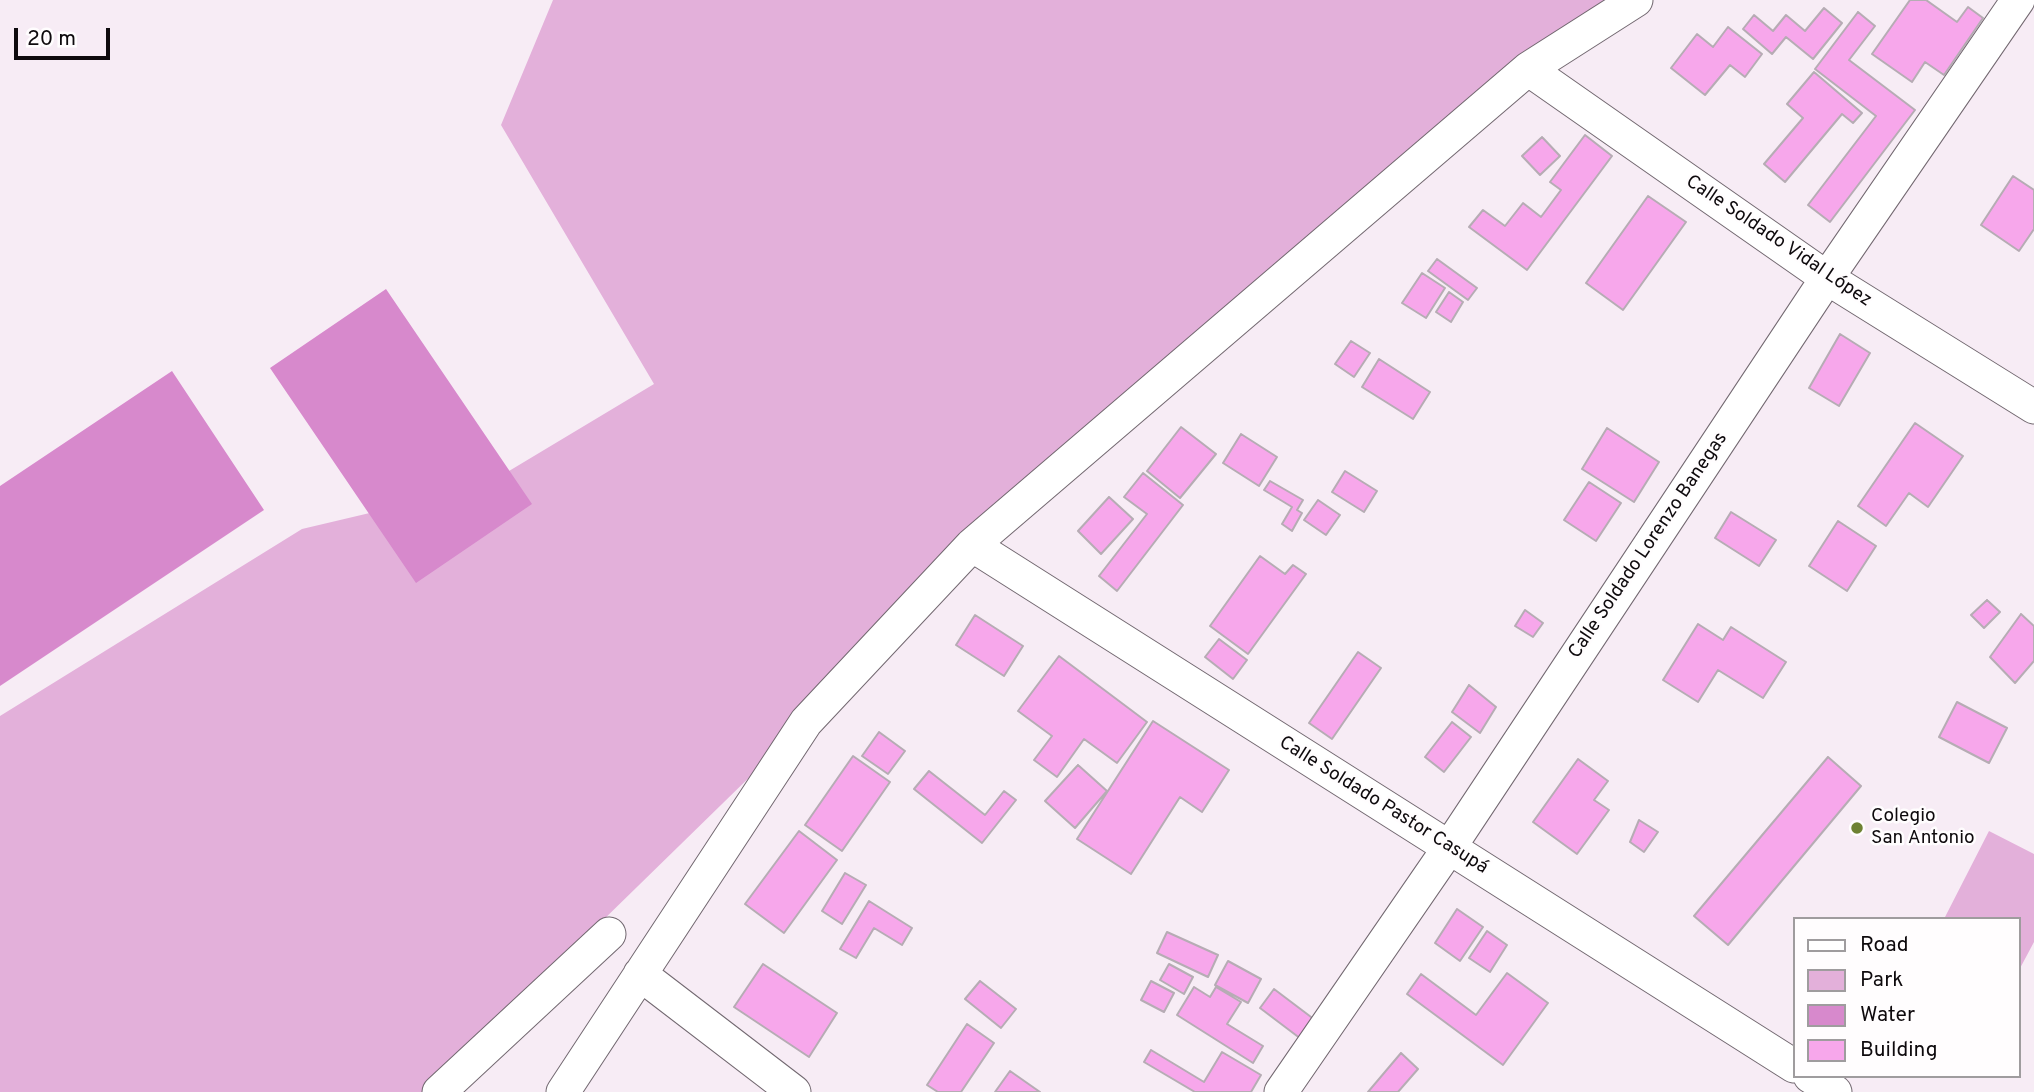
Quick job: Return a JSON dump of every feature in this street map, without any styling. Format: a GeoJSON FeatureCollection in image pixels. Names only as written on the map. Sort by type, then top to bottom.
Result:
{"type":"FeatureCollection","features":[{"type":"Feature","properties":{"kind":"street"},"geometry":{"type":"LineString","coordinates":[[563,1092],[806,722],[972,545],[1528,69],[1636,0]]}},
{"type":"Feature","properties":{"kind":"street","name":"Calle Soldado Lorenzo Banegas"},"geometry":{"type":"LineString","coordinates":[[1281,1092],[1449,848],[1827,278],[2018,0]]}},
{"type":"Feature","properties":{"kind":"street","name":"Calle Soldado Vidal López"},"geometry":{"type":"LineString","coordinates":[[1528,69],[1827,278],[2034,407]]}},
{"type":"Feature","properties":{"kind":"street","name":"Calle Soldado Pastor Casupá"},"geometry":{"type":"LineString","coordinates":[[972,545],[1792,1065]]}},
{"type":"Feature","properties":{"kind":"street"},"geometry":{"type":"LineString","coordinates":[[439,1092],[609,934]]}},
{"type":"Feature","properties":{"kind":"street"},"geometry":{"type":"LineString","coordinates":[[640,974],[794,1092]]}},
{"type":"Feature","properties":{"kind":"street"},"geometry":{"type":"LineString","coordinates":[[1813,1078],[1835,1092]]}},
{"type":"Feature","properties":{"kind":"green space"},"geometry":{"type":"Polygon","coordinates":[[[553,0],[1636,0],[972,545],[806,722],[427,1092],[0,1092],[0,716],[302,529],[484,486],[654,384],[501,125],[553,0]]]}},
{"type":"Feature","properties":{"kind":"green space"},"geometry":{"type":"Polygon","coordinates":[[[1989,831],[2034,854],[2034,942],[2020,968],[2020,917],[1945,917],[1989,831]]]}},
{"type":"Feature","properties":{"kind":"water"},"geometry":{"type":"Polygon","coordinates":[[[386,289],[532,504],[416,583],[270,368],[386,289]]]}},
{"type":"Feature","properties":{"kind":"water"},"geometry":{"type":"Polygon","coordinates":[[[172,371],[264,510],[0,686],[0,486],[172,371]]]}},
{"type":"Feature","properties":{"kind":"building"},"geometry":{"type":"Polygon","coordinates":[[[1910,0],[1926,0],[1957,22],[1968,7],[1983,18],[1944,75],[1925,62],[1912,82],[1872,54],[1910,0]]]}},
{"type":"Feature","properties":{"kind":"building"},"geometry":{"type":"Polygon","coordinates":[[[1824,8],[1842,23],[1813,59],[1786,37],[1772,54],[1743,29],[1754,15],[1773,31],[1786,15],[1805,31],[1824,8]]]}},
{"type":"Feature","properties":{"kind":"building"},"geometry":{"type":"Polygon","coordinates":[[[1858,12],[1875,26],[1849,60],[1915,110],[1830,222],[1808,205],[1876,116],[1815,69],[1858,12]]]}},
{"type":"Feature","properties":{"kind":"building"},"geometry":{"type":"Polygon","coordinates":[[[1728,27],[1762,54],[1745,77],[1730,65],[1705,95],[1671,68],[1697,34],[1713,47],[1728,27]]]}},
{"type":"Feature","properties":{"kind":"building"},"geometry":{"type":"Polygon","coordinates":[[[1814,72],[1862,113],[1853,123],[1842,114],[1785,182],[1764,164],[1803,118],[1787,104],[1814,72]]]}},
{"type":"Feature","properties":{"kind":"building"},"geometry":{"type":"Polygon","coordinates":[[[1585,135],[1612,156],[1527,270],[1469,227],[1483,210],[1505,226],[1523,203],[1541,217],[1561,190],[1550,182],[1585,135]]]}},
{"type":"Feature","properties":{"kind":"building"},"geometry":{"type":"Polygon","coordinates":[[[1542,137],[1560,156],[1540,175],[1522,156],[1542,137]]]}},
{"type":"Feature","properties":{"kind":"building"},"geometry":{"type":"Polygon","coordinates":[[[2013,176],[2034,190],[2034,229],[2019,251],[1981,225],[2013,176]]]}},
{"type":"Feature","properties":{"kind":"building"},"geometry":{"type":"Polygon","coordinates":[[[1648,196],[1686,222],[1623,310],[1586,283],[1648,196]]]}},
{"type":"Feature","properties":{"kind":"building"},"geometry":{"type":"Polygon","coordinates":[[[1437,259],[1477,288],[1468,300],[1428,271],[1437,259]]]}},
{"type":"Feature","properties":{"kind":"building"},"geometry":{"type":"Polygon","coordinates":[[[1422,273],[1445,288],[1426,318],[1402,303],[1422,273]]]}},
{"type":"Feature","properties":{"kind":"building"},"geometry":{"type":"Polygon","coordinates":[[[1449,292],[1463,302],[1451,322],[1436,312],[1449,292]]]}},
{"type":"Feature","properties":{"kind":"building"},"geometry":{"type":"Polygon","coordinates":[[[1840,334],[1870,353],[1839,406],[1809,388],[1840,334]]]}},
{"type":"Feature","properties":{"kind":"building"},"geometry":{"type":"Polygon","coordinates":[[[1351,341],[1370,353],[1354,377],[1335,364],[1351,341]]]}},
{"type":"Feature","properties":{"kind":"building"},"geometry":{"type":"Polygon","coordinates":[[[1379,359],[1430,392],[1413,419],[1362,387],[1379,359]]]}},
{"type":"Feature","properties":{"kind":"building"},"geometry":{"type":"Polygon","coordinates":[[[1915,423],[1963,456],[1928,507],[1909,493],[1886,526],[1858,506],[1915,423]]]}},
{"type":"Feature","properties":{"kind":"building"},"geometry":{"type":"Polygon","coordinates":[[[1181,427],[1216,454],[1180,498],[1147,471],[1181,427]]]}},
{"type":"Feature","properties":{"kind":"building"},"geometry":{"type":"Polygon","coordinates":[[[1607,428],[1659,462],[1634,502],[1582,469],[1607,428]]]}},
{"type":"Feature","properties":{"kind":"building"},"geometry":{"type":"Polygon","coordinates":[[[1241,434],[1277,457],[1259,486],[1223,463],[1241,434]]]}},
{"type":"Feature","properties":{"kind":"building"},"geometry":{"type":"Polygon","coordinates":[[[1345,471],[1377,491],[1364,512],[1332,492],[1345,471]]]}},
{"type":"Feature","properties":{"kind":"building"},"geometry":{"type":"Polygon","coordinates":[[[1143,473],[1183,505],[1117,591],[1099,576],[1147,514],[1124,497],[1143,473]]]}},
{"type":"Feature","properties":{"kind":"building"},"geometry":{"type":"Polygon","coordinates":[[[1270,481],[1303,500],[1297,510],[1302,513],[1292,531],[1282,524],[1292,507],[1264,490],[1270,481]]]}},
{"type":"Feature","properties":{"kind":"building"},"geometry":{"type":"Polygon","coordinates":[[[1589,482],[1621,503],[1596,541],[1564,520],[1589,482]]]}},
{"type":"Feature","properties":{"kind":"building"},"geometry":{"type":"Polygon","coordinates":[[[1109,497],[1133,519],[1101,554],[1078,531],[1109,497]]]}},
{"type":"Feature","properties":{"kind":"building"},"geometry":{"type":"Polygon","coordinates":[[[1318,500],[1340,515],[1326,535],[1304,520],[1318,500]]]}},
{"type":"Feature","properties":{"kind":"building"},"geometry":{"type":"Polygon","coordinates":[[[1731,512],[1776,540],[1759,566],[1715,538],[1731,512]]]}},
{"type":"Feature","properties":{"kind":"building"},"geometry":{"type":"Polygon","coordinates":[[[1838,521],[1876,546],[1847,591],[1809,566],[1838,521]]]}},
{"type":"Feature","properties":{"kind":"building"},"geometry":{"type":"Polygon","coordinates":[[[1260,556],[1285,574],[1293,565],[1306,574],[1248,654],[1210,626],[1260,556]]]}},
{"type":"Feature","properties":{"kind":"building"},"geometry":{"type":"Polygon","coordinates":[[[1987,600],[2000,612],[1984,628],[1971,615],[1987,600]]]}},
{"type":"Feature","properties":{"kind":"building"},"geometry":{"type":"Polygon","coordinates":[[[1525,610],[1543,623],[1533,637],[1515,626],[1525,610]]]}},
{"type":"Feature","properties":{"kind":"building"},"geometry":{"type":"Polygon","coordinates":[[[2021,614],[2034,626],[2034,661],[2015,683],[1990,657],[2021,614]]]}},
{"type":"Feature","properties":{"kind":"building"},"geometry":{"type":"Polygon","coordinates":[[[975,615],[1023,646],[1004,676],[956,645],[975,615]]]}},
{"type":"Feature","properties":{"kind":"building"},"geometry":{"type":"Polygon","coordinates":[[[1698,624],[1723,640],[1731,627],[1786,662],[1763,698],[1718,670],[1698,702],[1663,680],[1698,624]]]}},
{"type":"Feature","properties":{"kind":"building"},"geometry":{"type":"Polygon","coordinates":[[[1219,639],[1247,660],[1233,679],[1205,657],[1219,639]]]}},
{"type":"Feature","properties":{"kind":"building"},"geometry":{"type":"Polygon","coordinates":[[[1358,652],[1381,668],[1332,739],[1309,723],[1358,652]]]}},
{"type":"Feature","properties":{"kind":"building"},"geometry":{"type":"Polygon","coordinates":[[[1059,656],[1147,722],[1117,763],[1084,739],[1057,777],[1034,760],[1052,736],[1018,711],[1059,656]]]}},
{"type":"Feature","properties":{"kind":"building"},"geometry":{"type":"Polygon","coordinates":[[[1469,685],[1496,707],[1480,733],[1452,712],[1469,685]]]}},
{"type":"Feature","properties":{"kind":"building"},"geometry":{"type":"Polygon","coordinates":[[[1957,702],[2007,728],[1989,763],[1939,737],[1957,702]]]}},
{"type":"Feature","properties":{"kind":"building"},"geometry":{"type":"Polygon","coordinates":[[[1153,721],[1229,770],[1202,812],[1180,797],[1131,874],[1077,839],[1153,721]]]}},
{"type":"Feature","properties":{"kind":"building"},"geometry":{"type":"Polygon","coordinates":[[[1452,722],[1471,737],[1444,772],[1425,757],[1452,722]]]}},
{"type":"Feature","properties":{"kind":"building"},"geometry":{"type":"Polygon","coordinates":[[[879,732],[905,751],[888,774],[862,756],[879,732]]]}},
{"type":"Feature","properties":{"kind":"building"},"geometry":{"type":"Polygon","coordinates":[[[853,756],[890,782],[842,851],[805,825],[853,756]]]}},
{"type":"Feature","properties":{"kind":"building"},"geometry":{"type":"Polygon","coordinates":[[[1828,757],[1861,786],[1728,945],[1694,916],[1828,757]]]}},
{"type":"Feature","properties":{"kind":"building"},"geometry":{"type":"Polygon","coordinates":[[[1578,759],[1608,781],[1594,800],[1609,810],[1577,854],[1533,822],[1578,759]]]}},
{"type":"Feature","properties":{"kind":"building"},"geometry":{"type":"Polygon","coordinates":[[[1078,765],[1107,791],[1075,828],[1045,801],[1078,765]]]}},
{"type":"Feature","properties":{"kind":"building"},"geometry":{"type":"Polygon","coordinates":[[[929,771],[985,815],[1004,791],[1016,800],[982,843],[914,789],[929,771]]]}},
{"type":"Feature","properties":{"kind":"building"},"geometry":{"type":"Polygon","coordinates":[[[1639,820],[1658,832],[1644,852],[1630,842],[1639,820]]]}},
{"type":"Feature","properties":{"kind":"building"},"geometry":{"type":"Polygon","coordinates":[[[799,831],[837,860],[784,933],[745,904],[799,831]]]}},
{"type":"Feature","properties":{"kind":"building"},"geometry":{"type":"Polygon","coordinates":[[[845,873],[866,885],[842,924],[822,911],[845,873]]]}},
{"type":"Feature","properties":{"kind":"building"},"geometry":{"type":"Polygon","coordinates":[[[869,901],[912,928],[902,945],[874,928],[856,958],[840,949],[869,901]]]}},
{"type":"Feature","properties":{"kind":"building"},"geometry":{"type":"Polygon","coordinates":[[[1457,909],[1483,927],[1460,961],[1435,943],[1457,909]]]}},
{"type":"Feature","properties":{"kind":"building"},"geometry":{"type":"Polygon","coordinates":[[[1487,931],[1507,945],[1490,972],[1469,958],[1487,931]]]}},
{"type":"Feature","properties":{"kind":"building"},"geometry":{"type":"Polygon","coordinates":[[[1167,932],[1218,955],[1208,977],[1157,953],[1167,932]]]}},
{"type":"Feature","properties":{"kind":"building"},"geometry":{"type":"Polygon","coordinates":[[[1228,961],[1261,979],[1248,1003],[1215,985],[1228,961]]]}},
{"type":"Feature","properties":{"kind":"building"},"geometry":{"type":"Polygon","coordinates":[[[763,964],[837,1013],[809,1057],[734,1007],[763,964]]]}},
{"type":"Feature","properties":{"kind":"building"},"geometry":{"type":"Polygon","coordinates":[[[1169,964],[1193,977],[1184,994],[1160,980],[1169,964]]]}},
{"type":"Feature","properties":{"kind":"building"},"geometry":{"type":"Polygon","coordinates":[[[1507,973],[1548,1003],[1503,1065],[1407,994],[1421,974],[1476,1015],[1507,973]]]}},
{"type":"Feature","properties":{"kind":"building"},"geometry":{"type":"Polygon","coordinates":[[[980,981],[1016,1009],[1001,1028],[965,999],[980,981]]]}},
{"type":"Feature","properties":{"kind":"building"},"geometry":{"type":"Polygon","coordinates":[[[1151,981],[1174,993],[1164,1012],[1141,1000],[1151,981]]]}},
{"type":"Feature","properties":{"kind":"building"},"geometry":{"type":"Polygon","coordinates":[[[1194,987],[1210,997],[1216,987],[1241,1002],[1227,1024],[1263,1046],[1253,1063],[1177,1015],[1194,987]]]}},
{"type":"Feature","properties":{"kind":"building"},"geometry":{"type":"Polygon","coordinates":[[[1274,989],[1315,1020],[1301,1039],[1260,1008],[1274,989]]]}},
{"type":"Feature","properties":{"kind":"building"},"geometry":{"type":"Polygon","coordinates":[[[967,1024],[994,1043],[961,1092],[938,1092],[927,1085],[967,1024]]]}},
{"type":"Feature","properties":{"kind":"building"},"geometry":{"type":"Polygon","coordinates":[[[1151,1050],[1204,1082],[1222,1052],[1261,1075],[1251,1092],[1195,1092],[1144,1062],[1151,1050]]]}},
{"type":"Feature","properties":{"kind":"building"},"geometry":{"type":"Polygon","coordinates":[[[1401,1053],[1418,1069],[1398,1092],[1368,1092],[1401,1053]]]}},
{"type":"Feature","properties":{"kind":"building"},"geometry":{"type":"Polygon","coordinates":[[[1010,1071],[1040,1092],[995,1092],[1010,1071]]]}},
{"type":"Feature","properties":{"kind":"place","name":"Colegio San Antonio"},"geometry":{"type":"Point","coordinates":[1857,828]}}]}
